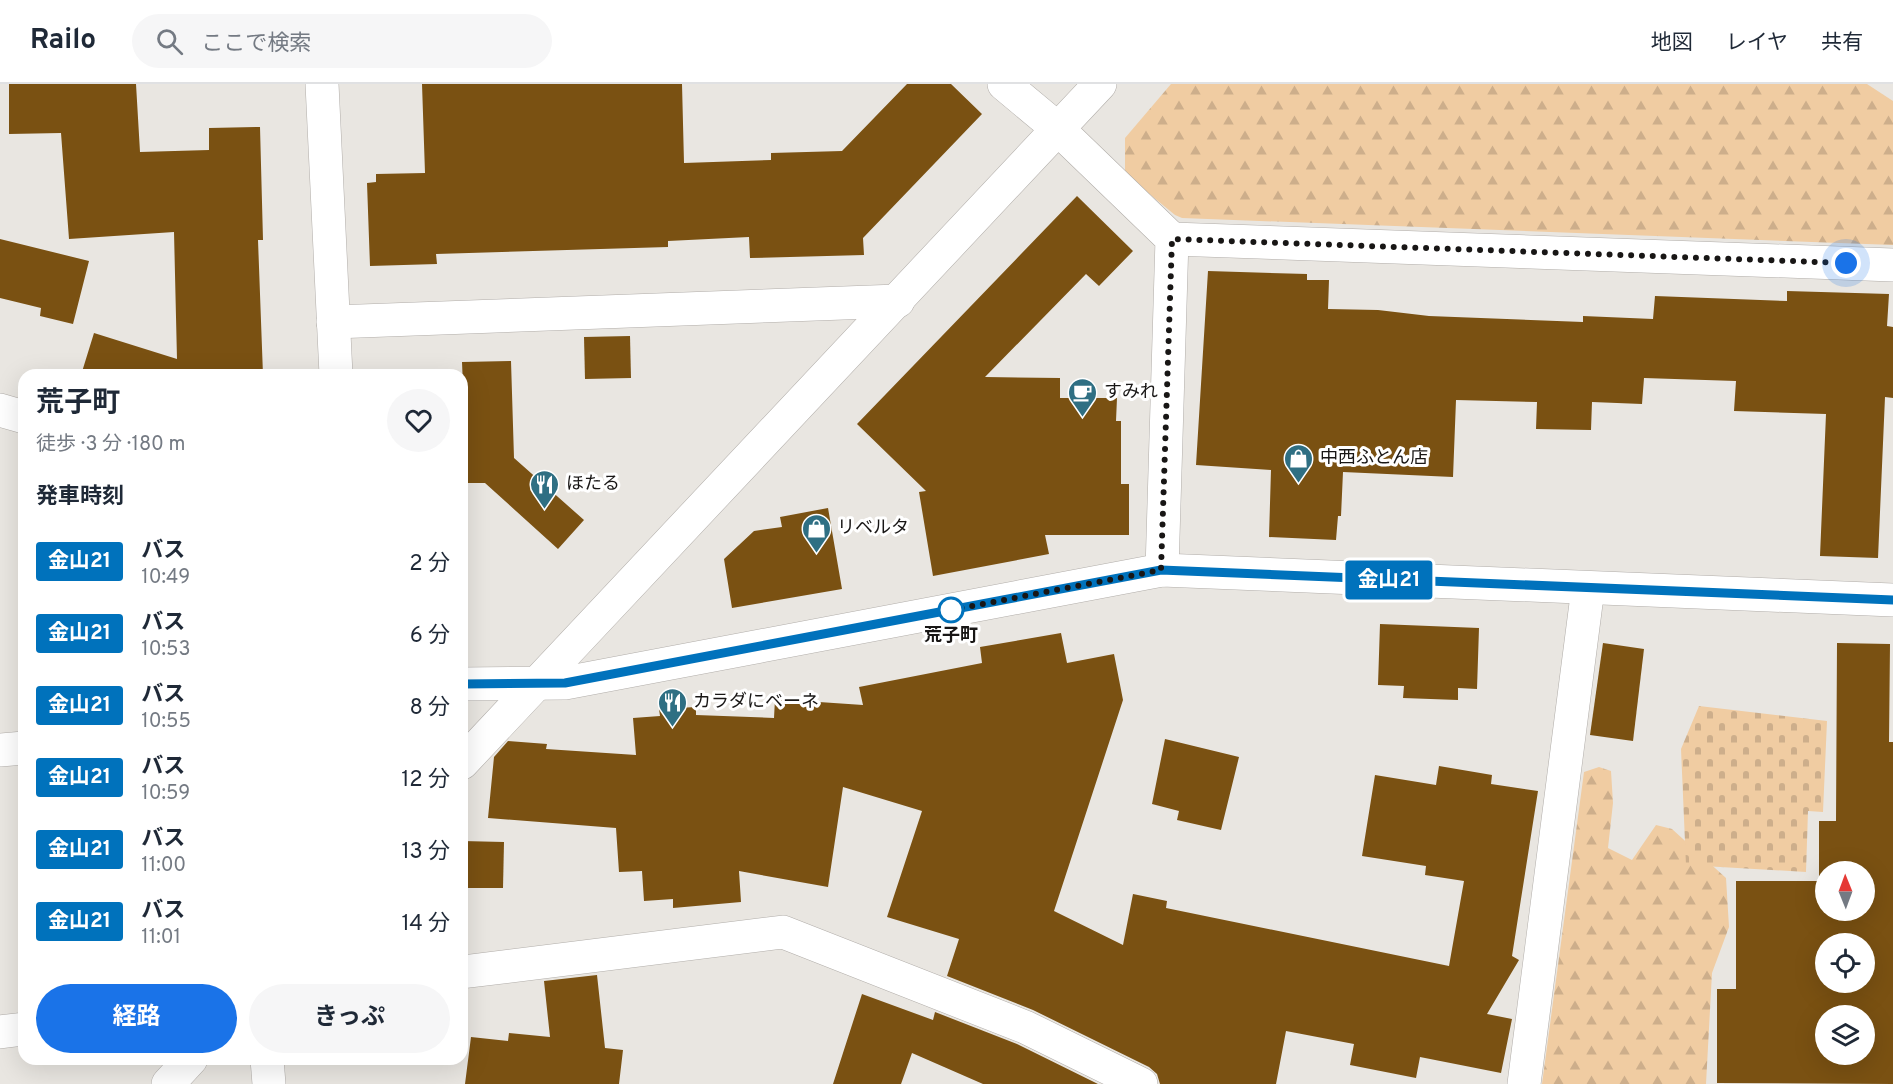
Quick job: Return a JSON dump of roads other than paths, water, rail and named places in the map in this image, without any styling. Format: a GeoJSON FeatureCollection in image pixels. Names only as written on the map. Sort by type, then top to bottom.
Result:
{"type":"FeatureCollection","features":[{"type":"Feature","properties":{"kind":"street"},"geometry":{"type":"LineString","coordinates":[[322,84],[336,369]]}},
{"type":"Feature","properties":{"kind":"street"},"geometry":{"type":"LineString","coordinates":[[1004,84],[1058,129],[1172,239],[1893,265]]}},
{"type":"Feature","properties":{"kind":"street"},"geometry":{"type":"LineString","coordinates":[[468,756],[1100,84]]}},
{"type":"Feature","properties":{"kind":"street"},"geometry":{"type":"LineString","coordinates":[[1161,570],[1172,239]]}},
{"type":"Feature","properties":{"kind":"street"},"geometry":{"type":"LineString","coordinates":[[333,322],[898,301]]}},
{"type":"Feature","properties":{"kind":"street"},"geometry":{"type":"LineString","coordinates":[[0,410],[18,415]]}},
{"type":"Feature","properties":{"kind":"street"},"geometry":{"type":"LineString","coordinates":[[468,684],[565,683],[1161,570],[1893,600]]}},
{"type":"Feature","properties":{"kind":"street"},"geometry":{"type":"LineString","coordinates":[[1524,1084],[1588,588]]}},
{"type":"Feature","properties":{"kind":"street"},"geometry":{"type":"LineString","coordinates":[[0,750],[18,748]]}},
{"type":"Feature","properties":{"kind":"street"},"geometry":{"type":"LineString","coordinates":[[468,971],[783,932],[1025,1027],[1141,1084]]}},
{"type":"Feature","properties":{"kind":"street"},"geometry":{"type":"LineString","coordinates":[[0,1032],[18,1030]]}},
{"type":"Feature","properties":{"kind":"street"},"geometry":{"type":"LineString","coordinates":[[168,1084],[185,1065]]}},
{"type":"Feature","properties":{"kind":"street"},"geometry":{"type":"LineString","coordinates":[[267,1065],[269,1084]]}},
{"type":"Feature","properties":{"kind":"place","name":"すみれ"},"geometry":{"type":"Point","coordinates":[1083,418]}},
{"type":"Feature","properties":{"kind":"place","name":"中西ふとん店"},"geometry":{"type":"Point","coordinates":[1299,484]}},
{"type":"Feature","properties":{"kind":"place","name":"ほたる"},"geometry":{"type":"Point","coordinates":[545,510]}},
{"type":"Feature","properties":{"kind":"place","name":"リベルタ"},"geometry":{"type":"Point","coordinates":[816,554]}},
{"type":"Feature","properties":{"kind":"place","name":"荒子町"},"geometry":{"type":"Point","coordinates":[951,610]}},
{"type":"Feature","properties":{"kind":"place","name":"カラダにベーネ"},"geometry":{"type":"Point","coordinates":[672,728]}}]}
